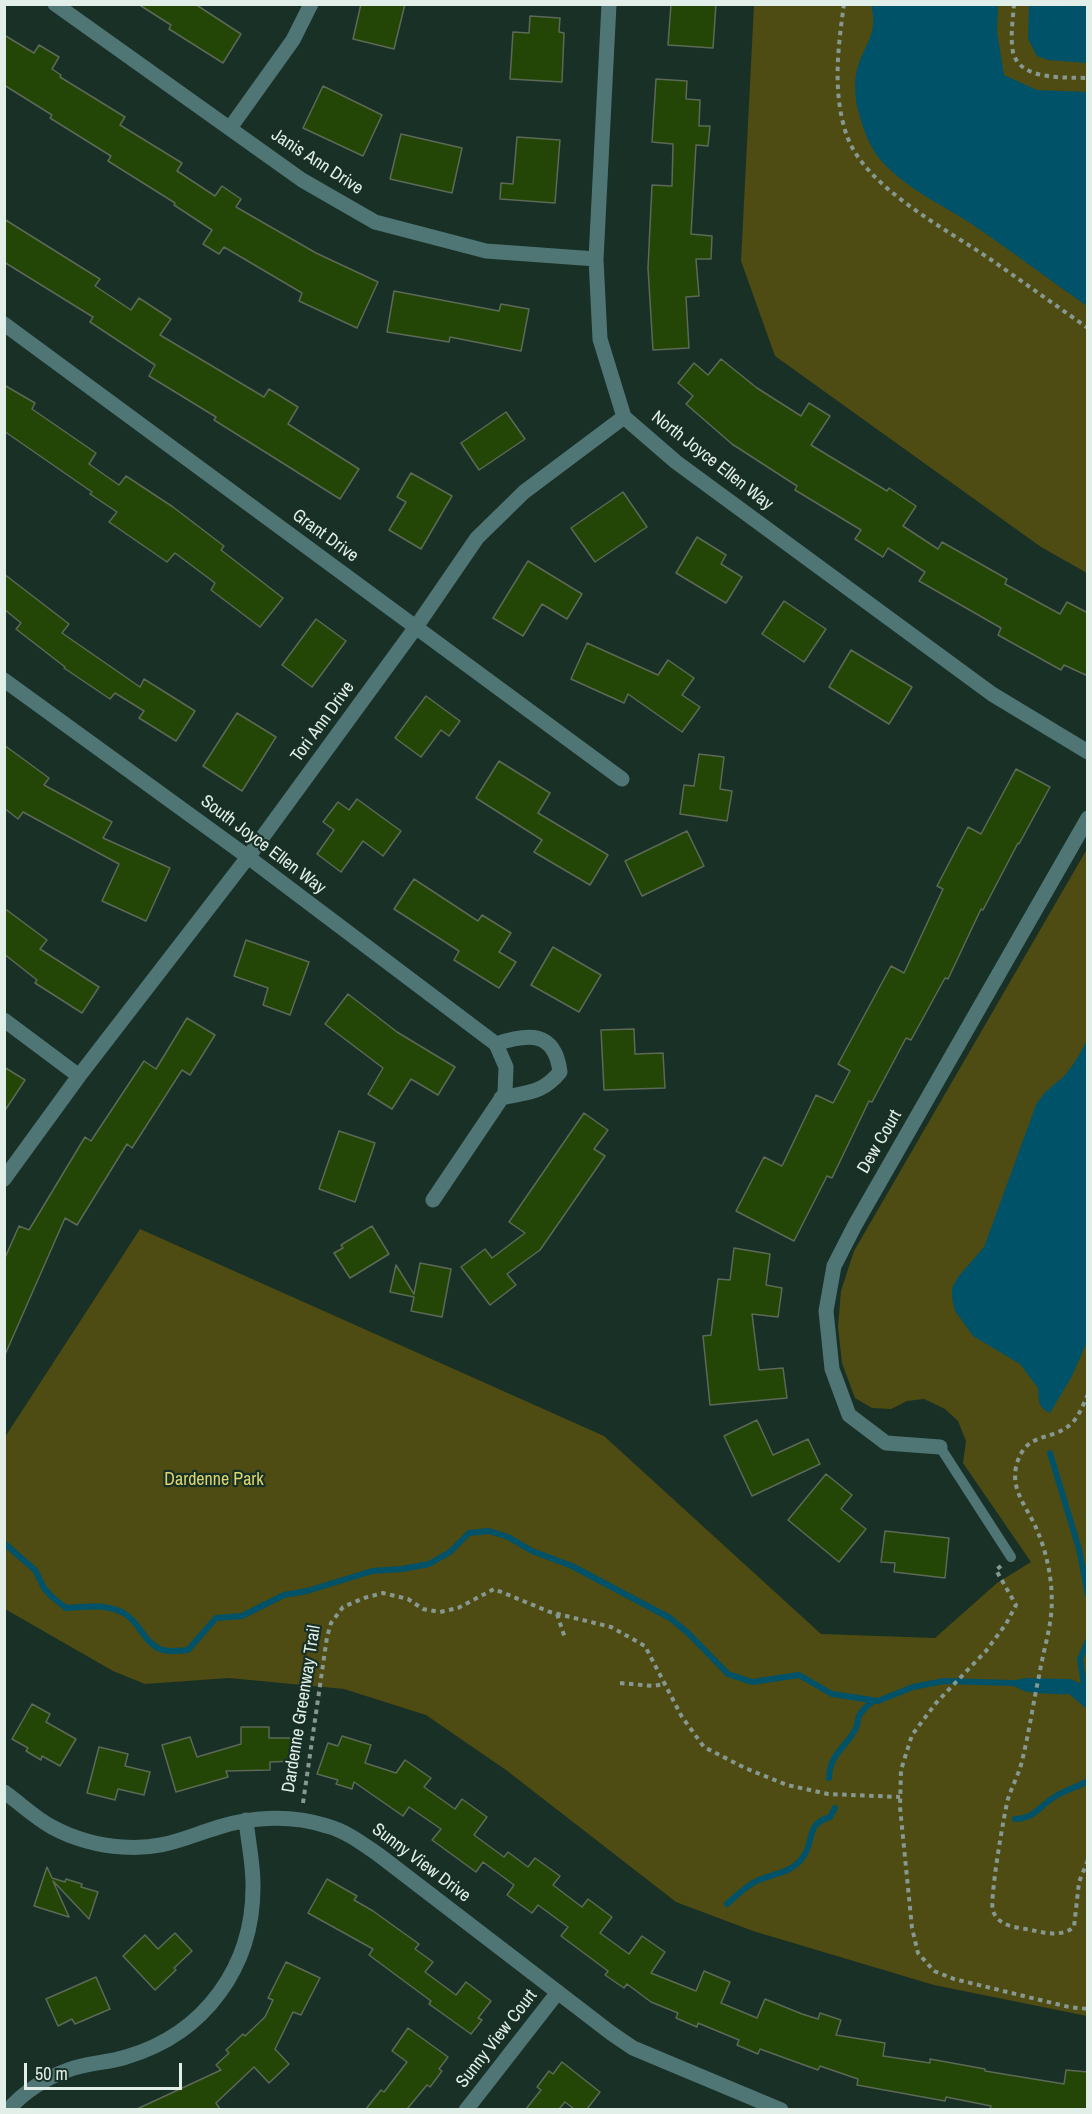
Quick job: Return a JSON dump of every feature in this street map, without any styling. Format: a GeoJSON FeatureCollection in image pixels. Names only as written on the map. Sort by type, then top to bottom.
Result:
{"type":"FeatureCollection","features":[{"type":"Feature","properties":{"kind":"street","name":"Janis Ann Drive"},"geometry":{"type":"LineString","coordinates":[[55,4],[302,180],[375,222],[486,251],[596,259]]}},
{"type":"Feature","properties":{"kind":"street"},"geometry":{"type":"LineString","coordinates":[[230,128],[293,40],[311,4]]}},
{"type":"Feature","properties":{"kind":"street","name":"North Joyce Ellen Way"},"geometry":{"type":"LineString","coordinates":[[609,4],[596,259],[600,339],[624,417],[676,462],[992,694],[1088,753]]}},
{"type":"Feature","properties":{"kind":"street","name":"Grant Drive"},"geometry":{"type":"LineString","coordinates":[[4,324],[622,779]]}},
{"type":"Feature","properties":{"kind":"street","name":"Tori Ann Drive"},"geometry":{"type":"LineString","coordinates":[[4,1179],[79,1076],[248,857],[416,627],[477,538],[524,492],[624,417]]}},
{"type":"Feature","properties":{"kind":"street","name":"South Joyce Ellen Way"},"geometry":{"type":"LineString","coordinates":[[4,680],[248,857],[496,1044]]}},
{"type":"Feature","properties":{"kind":"street","name":"Dew Court"},"geometry":{"type":"LineString","coordinates":[[940,1447],[886,1443],[849,1414],[832,1370],[826,1311],[834,1266],[1088,818]]}},
{"type":"Feature","properties":{"kind":"street"},"geometry":{"type":"LineString","coordinates":[[4,1020],[79,1076]]}},
{"type":"Feature","properties":{"kind":"street"},"geometry":{"type":"LineString","coordinates":[[433,1200],[501,1098],[505,1093],[506,1068],[496,1044],[528,1036],[549,1043],[558,1056],[560,1072],[551,1083],[537,1090],[501,1098]]}},
{"type":"Feature","properties":{"kind":"street","name":"Sunny View Drive"},"geometry":{"type":"LineString","coordinates":[[4,1792],[52,1827],[97,1844],[122,1848],[150,1848],[171,1844],[218,1827],[246,1820],[278,1818],[328,1826],[362,1844],[633,2048],[781,2109]]}},
{"type":"Feature","properties":{"kind":"street"},"geometry":{"type":"LineString","coordinates":[[8,2109],[19,2097],[69,2069],[145,2052],[176,2036],[193,2024],[213,2001],[229,1980],[240,1956],[248,1925],[253,1885],[246,1820]]}},
{"type":"Feature","properties":{"kind":"street","name":"Sunny View Court"},"geometry":{"type":"LineString","coordinates":[[466,2109],[558,1992]]}},
{"type":"Feature","properties":{"kind":"lane"},"geometry":{"type":"LineString","coordinates":[[940,1447],[1011,1557]]}},
{"type":"Feature","properties":{"kind":"path"},"geometry":{"type":"LineString","coordinates":[[844,4],[839,45],[838,82],[841,117],[857,158],[866,169],[902,199],[1088,328]]}},
{"type":"Feature","properties":{"kind":"path"},"geometry":{"type":"LineString","coordinates":[[1014,4],[1013,50],[1022,67],[1048,76],[1088,78]]}},
{"type":"Feature","properties":{"kind":"path"},"geometry":{"type":"LineString","coordinates":[[1088,1394],[1072,1423],[1057,1433],[1040,1437],[1032,1442],[1020,1457],[1016,1467],[1018,1497],[1037,1528],[1046,1553],[1050,1575],[1050,1621],[1022,1760],[1006,1810],[992,1889],[991,1903],[999,1920],[1007,1925],[1039,1932],[1061,1934],[1069,1931],[1074,1927],[1079,1881],[1088,1860]]}},
{"type":"Feature","properties":{"kind":"path"},"geometry":{"type":"LineString","coordinates":[[1011,1557],[996,1570],[1016,1605],[986,1652],[936,1703],[912,1735],[901,1770],[900,1797],[912,1928],[918,1953],[934,1971],[954,1979],[1069,2007],[1088,2008]]}},
{"type":"Feature","properties":{"kind":"path","name":"Dardenne Greenway Trail"},"geometry":{"type":"LineString","coordinates":[[301,1821],[327,1637],[331,1623],[343,1607],[383,1593],[408,1599],[423,1609],[440,1612],[458,1608],[494,1589],[557,1614],[611,1627],[645,1646],[682,1717],[704,1747],[745,1768],[787,1785],[828,1794],[900,1797]]}},
{"type":"Feature","properties":{"kind":"path"},"geometry":{"type":"LineString","coordinates":[[557,1614],[566,1638]]}},
{"type":"Feature","properties":{"kind":"path"},"geometry":{"type":"LineString","coordinates":[[620,1683],[653,1686],[665,1684]]}},
{"type":"Feature","properties":{"kind":"green space"},"geometry":{"type":"Polygon","coordinates":[[[754,5],[1087,5],[1087,573],[1041,547],[775,356],[741,261],[754,5]]]}},
{"type":"Feature","properties":{"kind":"green space","name":"Dardenne Park"},"geometry":{"type":"Polygon","coordinates":[[[1087,849],[1087,2016],[934,1985],[753,1931],[676,1902],[506,1770],[426,1715],[344,1689],[229,1678],[145,1684],[113,1671],[5,1609],[5,1437],[140,1229],[604,1436],[821,1634],[935,1638],[997,1583],[1031,1562],[963,1463],[966,1441],[958,1421],[945,1409],[924,1399],[907,1401],[891,1409],[872,1408],[855,1398],[842,1363],[838,1327],[841,1291],[854,1251],[1087,849]]]}},
{"type":"Feature","properties":{"kind":"water"},"geometry":{"type":"Polygon","coordinates":[[[1029,4],[1087,5],[1087,63],[1048,60],[1037,56],[1028,39],[1029,4]]]}},
{"type":"Feature","properties":{"kind":"water"},"geometry":{"type":"Polygon","coordinates":[[[871,5],[998,5],[997,32],[1004,75],[1037,90],[1087,92],[1087,306],[979,229],[900,179],[878,157],[863,126],[855,93],[857,70],[872,32],[871,5]]]}},
{"type":"Feature","properties":{"kind":"water"},"geometry":{"type":"Polygon","coordinates":[[[1087,1038],[1087,1342],[1072,1376],[1050,1413],[1041,1406],[1038,1388],[1020,1364],[973,1336],[955,1311],[952,1288],[958,1277],[984,1247],[1036,1105],[1069,1070],[1087,1038]]]}},
{"type":"Feature","properties":{"kind":"water"},"geometry":{"type":"Polygon","coordinates":[[[1026,1678],[1070,1679],[1087,1686],[1087,1709],[1069,1694],[1028,1692],[1005,1682],[1026,1678]]]}},
{"type":"Feature","properties":{"kind":"building"},"geometry":{"type":"Polygon","coordinates":[[[138,4],[195,4],[241,34],[223,63],[169,29],[171,25],[138,4]]]}},
{"type":"Feature","properties":{"kind":"building"},"geometry":{"type":"Polygon","coordinates":[[[361,4],[405,4],[394,49],[353,39],[361,4]]]}},
{"type":"Feature","properties":{"kind":"building"},"geometry":{"type":"Polygon","coordinates":[[[671,4],[716,4],[713,48],[668,45],[671,4]]]}},
{"type":"Feature","properties":{"kind":"building"},"geometry":{"type":"Polygon","coordinates":[[[530,16],[560,18],[559,32],[564,33],[562,82],[510,79],[513,32],[529,33],[530,16]]]}},
{"type":"Feature","properties":{"kind":"building"},"geometry":{"type":"Polygon","coordinates":[[[4,35],[34,53],[39,45],[59,57],[52,69],[61,75],[60,77],[125,117],[120,125],[182,163],[177,171],[215,196],[222,186],[241,199],[236,207],[316,253],[378,282],[357,328],[299,301],[302,293],[224,247],[219,254],[203,244],[212,230],[174,205],[175,203],[108,161],[111,156],[50,118],[52,115],[4,85],[4,35]]]}},
{"type":"Feature","properties":{"kind":"building"},"geometry":{"type":"Polygon","coordinates":[[[656,79],[687,81],[686,99],[700,100],[699,126],[710,126],[708,146],[696,145],[691,234],[712,236],[711,259],[696,259],[699,296],[686,297],[689,348],[653,350],[648,268],[652,185],[672,186],[673,144],[652,142],[656,79]]]}},
{"type":"Feature","properties":{"kind":"building"},"geometry":{"type":"Polygon","coordinates":[[[323,86],[382,115],[363,156],[303,128],[323,86]]]}},
{"type":"Feature","properties":{"kind":"building"},"geometry":{"type":"Polygon","coordinates":[[[401,134],[462,148],[452,193],[390,179],[401,134]]]}},
{"type":"Feature","properties":{"kind":"building"},"geometry":{"type":"Polygon","coordinates":[[[517,137],[560,140],[555,203],[500,199],[501,183],[513,184],[517,137]]]}},
{"type":"Feature","properties":{"kind":"building"},"geometry":{"type":"Polygon","coordinates":[[[4,219],[100,279],[95,286],[131,310],[139,298],[171,319],[160,335],[264,397],[269,389],[298,407],[288,424],[359,469],[340,499],[214,420],[216,417],[149,376],[155,365],[90,322],[93,317],[4,262],[4,219]]]}},
{"type":"Feature","properties":{"kind":"building"},"geometry":{"type":"Polygon","coordinates":[[[394,291],[499,311],[501,304],[529,309],[521,351],[450,337],[449,342],[387,332],[394,291]]]}},
{"type":"Feature","properties":{"kind":"building"},"geometry":{"type":"Polygon","coordinates":[[[721,359],[757,388],[801,416],[809,403],[830,416],[811,445],[887,491],[889,488],[916,506],[903,526],[938,549],[942,542],[1007,579],[1005,584],[1060,614],[1067,602],[1088,613],[1088,676],[1064,665],[1061,670],[998,635],[1001,628],[919,581],[925,572],[888,548],[883,557],[855,539],[861,530],[795,490],[797,486],[732,444],[686,404],[693,396],[678,383],[694,363],[708,375],[721,359]]]}},
{"type":"Feature","properties":{"kind":"building"},"geometry":{"type":"Polygon","coordinates":[[[4,385],[35,403],[32,409],[96,453],[89,464],[119,485],[126,476],[173,507],[224,546],[221,550],[283,598],[260,627],[211,590],[215,583],[175,553],[167,562],[109,522],[117,512],[4,431],[4,385]]]}},
{"type":"Feature","properties":{"kind":"building"},"geometry":{"type":"Polygon","coordinates":[[[506,412],[525,439],[479,470],[461,443],[506,412]]]}},
{"type":"Feature","properties":{"kind":"building"},"geometry":{"type":"Polygon","coordinates":[[[411,473],[452,496],[421,549],[389,530],[406,502],[397,497],[411,473]]]}},
{"type":"Feature","properties":{"kind":"building"},"geometry":{"type":"Polygon","coordinates":[[[623,492],[647,527],[595,562],[571,528],[623,492]]]}},
{"type":"Feature","properties":{"kind":"building"},"geometry":{"type":"Polygon","coordinates":[[[697,537],[726,555],[721,564],[742,577],[726,603],[676,573],[697,537]]]}},
{"type":"Feature","properties":{"kind":"building"},"geometry":{"type":"Polygon","coordinates":[[[528,561],[582,594],[567,619],[542,604],[523,636],[493,618],[528,561]]]}},
{"type":"Feature","properties":{"kind":"building"},"geometry":{"type":"Polygon","coordinates":[[[4,574],[69,624],[62,633],[140,687],[144,679],[195,711],[176,741],[139,718],[144,711],[115,693],[110,699],[64,668],[16,629],[21,623],[4,609],[4,574]]]}},
{"type":"Feature","properties":{"kind":"building"},"geometry":{"type":"Polygon","coordinates":[[[784,601],[826,629],[804,662],[762,634],[784,601]]]}},
{"type":"Feature","properties":{"kind":"building"},"geometry":{"type":"Polygon","coordinates":[[[316,619],[346,641],[312,687],[282,665],[316,619]]]}},
{"type":"Feature","properties":{"kind":"building"},"geometry":{"type":"Polygon","coordinates":[[[587,643],[658,675],[668,660],[694,678],[682,695],[700,707],[682,732],[628,694],[624,703],[571,679],[587,643]]]}},
{"type":"Feature","properties":{"kind":"building"},"geometry":{"type":"Polygon","coordinates":[[[851,650],[912,687],[889,724],[829,687],[851,650]]]}},
{"type":"Feature","properties":{"kind":"building"},"geometry":{"type":"Polygon","coordinates":[[[426,696],[460,721],[449,736],[441,730],[421,757],[395,738],[426,696]]]}},
{"type":"Feature","properties":{"kind":"building"},"geometry":{"type":"Polygon","coordinates":[[[237,713],[276,737],[242,791],[203,766],[237,713]]]}},
{"type":"Feature","properties":{"kind":"building"},"geometry":{"type":"Polygon","coordinates":[[[4,745],[49,778],[44,785],[112,822],[103,838],[170,868],[146,921],[102,901],[119,864],[23,812],[18,819],[4,808],[4,745]]]}},
{"type":"Feature","properties":{"kind":"building"},"geometry":{"type":"Polygon","coordinates":[[[699,754],[724,757],[720,789],[732,791],[727,821],[680,814],[684,785],[694,786],[699,754]]]}},
{"type":"Feature","properties":{"kind":"building"},"geometry":{"type":"Polygon","coordinates":[[[499,761],[550,793],[538,813],[608,855],[590,885],[534,852],[542,840],[476,798],[499,761]]]}},
{"type":"Feature","properties":{"kind":"building"},"geometry":{"type":"Polygon","coordinates":[[[1016,769],[1050,787],[983,910],[981,909],[948,979],[945,978],[911,1040],[906,1038],[872,1102],[869,1101],[832,1178],[827,1176],[794,1241],[736,1211],[764,1157],[782,1166],[816,1095],[833,1103],[850,1071],[838,1064],[891,966],[904,973],[943,889],[937,886],[968,827],[981,834],[1016,769]]]}},
{"type":"Feature","properties":{"kind":"building"},"geometry":{"type":"Polygon","coordinates":[[[357,799],[401,831],[383,856],[363,841],[341,872],[317,854],[334,830],[323,822],[338,802],[349,810],[357,799]]]}},
{"type":"Feature","properties":{"kind":"building"},"geometry":{"type":"Polygon","coordinates":[[[687,831],[704,866],[642,896],[625,861],[687,831]]]}},
{"type":"Feature","properties":{"kind":"building"},"geometry":{"type":"Polygon","coordinates":[[[414,879],[478,921],[482,915],[511,933],[499,952],[516,962],[499,988],[454,960],[459,951],[394,909],[414,879]]]}},
{"type":"Feature","properties":{"kind":"building"},"geometry":{"type":"Polygon","coordinates":[[[4,908],[47,940],[40,949],[99,987],[82,1013],[35,983],[37,980],[4,954],[4,908]]]}},
{"type":"Feature","properties":{"kind":"building"},"geometry":{"type":"Polygon","coordinates":[[[246,940],[309,962],[290,1015],[263,1005],[268,988],[234,976],[246,940]]]}},
{"type":"Feature","properties":{"kind":"building"},"geometry":{"type":"Polygon","coordinates":[[[553,947],[601,975],[579,1012],[531,985],[553,947]]]}},
{"type":"Feature","properties":{"kind":"building"},"geometry":{"type":"Polygon","coordinates":[[[348,994],[397,1032],[455,1067],[438,1095],[411,1079],[392,1109],[368,1094],[383,1068],[325,1024],[348,994]]]}},
{"type":"Feature","properties":{"kind":"building"},"geometry":{"type":"Polygon","coordinates":[[[187,1018],[215,1035],[190,1075],[182,1070],[132,1148],[127,1144],[77,1225],[65,1218],[4,1357],[4,1260],[19,1226],[29,1230],[85,1137],[91,1141],[144,1061],[156,1069],[187,1018]]]}},
{"type":"Feature","properties":{"kind":"building"},"geometry":{"type":"Polygon","coordinates":[[[634,1029],[635,1054],[663,1053],[665,1088],[604,1090],[601,1030],[634,1029]]]}},
{"type":"Feature","properties":{"kind":"building"},"geometry":{"type":"Polygon","coordinates":[[[4,1067],[25,1080],[4,1112],[4,1067]]]}},
{"type":"Feature","properties":{"kind":"building"},"geometry":{"type":"Polygon","coordinates":[[[584,1113],[608,1130],[594,1149],[605,1156],[540,1250],[507,1274],[516,1285],[490,1305],[461,1267],[485,1249],[492,1258],[525,1233],[509,1222],[584,1113]]]}},
{"type":"Feature","properties":{"kind":"building"},"geometry":{"type":"Polygon","coordinates":[[[339,1131],[375,1143],[355,1202],[319,1189],[339,1131]]]}},
{"type":"Feature","properties":{"kind":"building"},"geometry":{"type":"Polygon","coordinates":[[[372,1226],[389,1254],[350,1278],[334,1253],[343,1248],[341,1245],[372,1226]]]}},
{"type":"Feature","properties":{"kind":"building"},"geometry":{"type":"Polygon","coordinates":[[[734,1248],[770,1254],[766,1285],[782,1288],[778,1317],[752,1314],[759,1370],[783,1368],[787,1398],[710,1405],[703,1336],[711,1335],[718,1279],[730,1280],[734,1248]]]}},
{"type":"Feature","properties":{"kind":"building"},"geometry":{"type":"Polygon","coordinates":[[[420,1263],[451,1269],[442,1317],[411,1311],[414,1297],[390,1292],[396,1265],[414,1294],[420,1263]]]}},
{"type":"Feature","properties":{"kind":"building"},"geometry":{"type":"Polygon","coordinates":[[[757,1420],[773,1455],[808,1439],[820,1464],[752,1496],[724,1436],[757,1420]]]}},
{"type":"Feature","properties":{"kind":"building"},"geometry":{"type":"Polygon","coordinates":[[[826,1474],[852,1495],[841,1509],[866,1529],[839,1562],[788,1520],[826,1474]]]}},
{"type":"Feature","properties":{"kind":"building"},"geometry":{"type":"Polygon","coordinates":[[[885,1531],[949,1538],[945,1578],[894,1572],[895,1563],[881,1562],[885,1531]]]}},
{"type":"Feature","properties":{"kind":"building"},"geometry":{"type":"Polygon","coordinates":[[[32,1704],[50,1714],[46,1722],[76,1739],[60,1766],[42,1756],[41,1760],[26,1751],[28,1748],[12,1739],[32,1704]]]}},
{"type":"Feature","properties":{"kind":"building"},"geometry":{"type":"Polygon","coordinates":[[[241,1727],[269,1727],[269,1738],[294,1738],[295,1761],[270,1762],[270,1770],[226,1771],[228,1777],[176,1792],[162,1745],[190,1737],[197,1757],[241,1744],[241,1727]]]}},
{"type":"Feature","properties":{"kind":"building"},"geometry":{"type":"Polygon","coordinates":[[[342,1736],[371,1745],[365,1763],[396,1773],[405,1760],[431,1778],[424,1787],[455,1809],[462,1799],[487,1817],[474,1835],[504,1857],[508,1852],[528,1867],[535,1858],[560,1876],[553,1885],[582,1907],[588,1899],[612,1917],[600,1933],[629,1954],[642,1936],[665,1952],[651,1973],[696,1991],[704,1971],[730,1982],[721,2003],[757,2018],[765,1999],[818,2019],[820,2013],[841,2020],[836,2035],[885,2043],[883,2056],[930,2063],[930,2059],[1064,2084],[1066,2070],[1088,2072],[1088,2109],[990,2109],[991,2106],[946,2097],[945,2101],[857,2085],[858,2079],[820,2066],[818,2070],[760,2049],[758,2054],[737,2045],[739,2040],[698,2023],[697,2027],[676,2018],[678,2013],[651,2002],[627,1984],[624,1988],[605,1975],[608,1971],[561,1936],[568,1927],[538,1905],[532,1913],[507,1895],[514,1885],[483,1862],[476,1872],[432,1840],[441,1829],[409,1807],[403,1816],[354,1782],[352,1789],[336,1784],[338,1780],[317,1774],[328,1743],[338,1746],[342,1736]]]}},
{"type":"Feature","properties":{"kind":"building"},"geometry":{"type":"Polygon","coordinates":[[[99,1747],[128,1754],[125,1766],[150,1772],[144,1795],[118,1789],[115,1800],[87,1793],[99,1747]]]}},
{"type":"Feature","properties":{"kind":"building"},"geometry":{"type":"Polygon","coordinates":[[[47,1867],[52,1878],[65,1882],[66,1879],[98,1892],[89,1919],[53,1881],[69,1917],[34,1906],[47,1867]]]}},
{"type":"Feature","properties":{"kind":"building"},"geometry":{"type":"Polygon","coordinates":[[[327,1879],[357,1896],[354,1900],[419,1944],[415,1949],[433,1962],[425,1972],[456,1995],[466,1982],[491,2001],[478,2018],[482,2020],[471,2034],[429,2004],[431,2001],[369,1955],[373,1949],[308,1913],[327,1879]]]}},
{"type":"Feature","properties":{"kind":"building"},"geometry":{"type":"Polygon","coordinates":[[[175,1933],[192,1951],[155,1990],[123,1956],[145,1935],[158,1949],[175,1933]]]}},
{"type":"Feature","properties":{"kind":"building"},"geometry":{"type":"Polygon","coordinates":[[[286,1962],[320,1978],[301,2015],[293,2012],[275,2049],[289,2064],[269,2083],[254,2067],[216,2103],[220,2109],[137,2109],[221,2070],[216,2065],[229,2053],[226,2050],[265,2017],[273,2000],[268,1998],[286,1962]]]}},
{"type":"Feature","properties":{"kind":"building"},"geometry":{"type":"Polygon","coordinates":[[[96,1977],[110,2009],[75,2024],[72,2019],[58,2026],[46,1999],[96,1977]]]}},
{"type":"Feature","properties":{"kind":"building"},"geometry":{"type":"Polygon","coordinates":[[[408,2028],[448,2057],[439,2069],[442,2071],[430,2087],[427,2085],[407,2109],[366,2109],[381,2090],[384,2092],[407,2062],[392,2051],[408,2028]]]}},
{"type":"Feature","properties":{"kind":"building"},"geometry":{"type":"Polygon","coordinates":[[[562,2062],[600,2092],[587,2109],[574,2109],[565,2102],[559,2109],[526,2109],[541,2090],[537,2087],[549,2071],[553,2074],[562,2062]]]}},
{"type":"Feature","properties":{"kind":"waterway"},"geometry":{"type":"LineString","coordinates":[[1050,1453],[1079,1549],[1088,1595]]}},
{"type":"Feature","properties":{"kind":"waterway"},"geometry":{"type":"LineString","coordinates":[[4,1543],[35,1570],[44,1588],[66,1608],[96,1606],[111,1608],[128,1616],[151,1643],[167,1651],[188,1650],[216,1618],[242,1616],[284,1595],[307,1591],[372,1571],[429,1564],[450,1552],[469,1533],[489,1531],[508,1537],[532,1551],[572,1566],[670,1618],[728,1674],[752,1682],[799,1675],[832,1694],[878,1701],[913,1687],[944,1681],[1013,1683]]}},
{"type":"Feature","properties":{"kind":"waterway"},"geometry":{"type":"LineString","coordinates":[[1085,1692],[1080,1659],[1088,1641]]}},
{"type":"Feature","properties":{"kind":"waterway"},"geometry":{"type":"LineString","coordinates":[[829,1778],[835,1756],[852,1735],[860,1714],[873,1701]]}},
{"type":"Feature","properties":{"kind":"waterway"},"geometry":{"type":"LineString","coordinates":[[1015,1819],[1028,1817],[1056,1796],[1088,1781]]}},
{"type":"Feature","properties":{"kind":"waterway"},"geometry":{"type":"LineString","coordinates":[[727,1904],[753,1883],[795,1866],[805,1854],[813,1829],[822,1820],[830,1817],[835,1808]]}}]}
